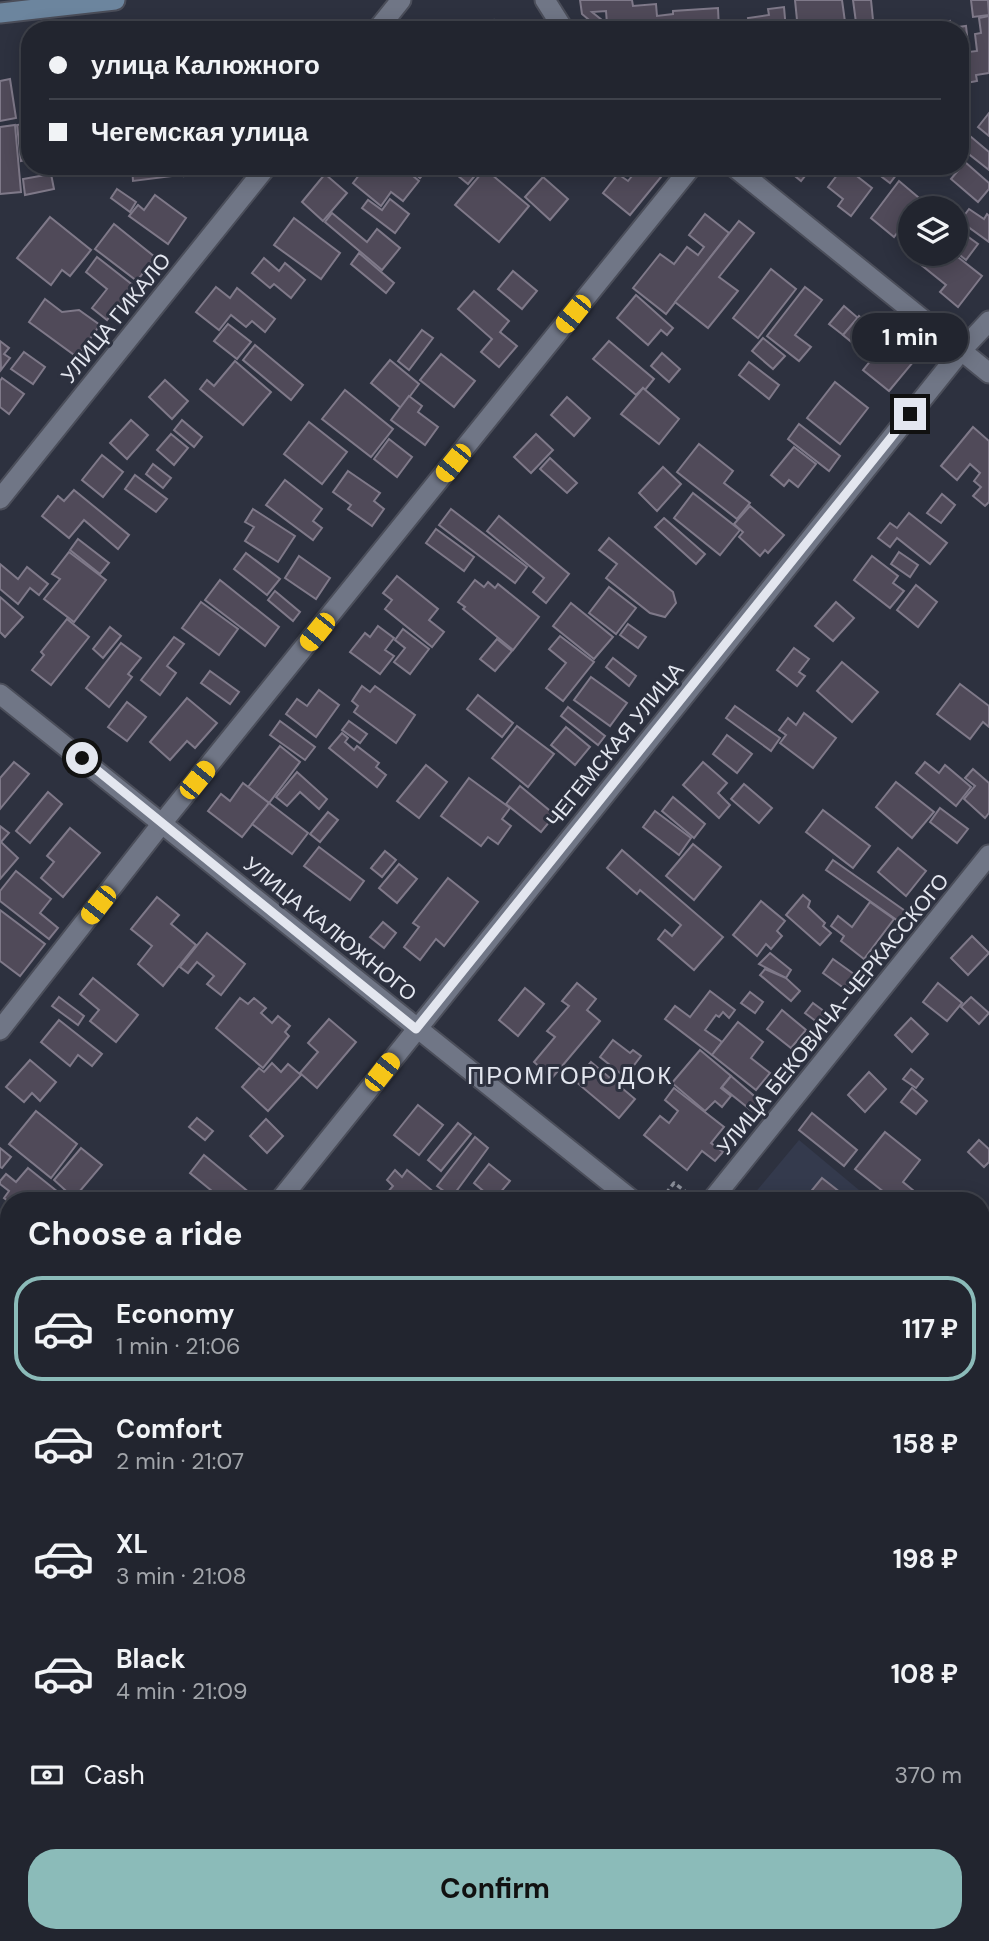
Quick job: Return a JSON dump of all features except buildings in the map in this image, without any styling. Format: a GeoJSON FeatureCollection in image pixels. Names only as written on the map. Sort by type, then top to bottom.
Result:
{"type":"FeatureCollection","features":[{"type":"Feature","properties":{"kind":"main road"},"geometry":{"type":"LineString","coordinates":[[0,13],[115,0]]}},
{"type":"Feature","properties":{"kind":"street"},"geometry":{"type":"LineString","coordinates":[[384,21],[401,0]]}},
{"type":"Feature","properties":{"kind":"street"},"geometry":{"type":"LineString","coordinates":[[545,0],[558,21]]}},
{"type":"Feature","properties":{"kind":"street","name":"УЛИЦА ГИКАЛО"},"geometry":{"type":"LineString","coordinates":[[0,499],[260,175]]}},
{"type":"Feature","properties":{"kind":"street"},"geometry":{"type":"LineString","coordinates":[[0,1030],[163,822],[685,175]]}},
{"type":"Feature","properties":{"kind":"street"},"geometry":{"type":"LineString","coordinates":[[744,175],[989,373]]}},
{"type":"Feature","properties":{"kind":"street","name":"ЧЕГЕМСКАЯ УЛИЦА"},"geometry":{"type":"LineString","coordinates":[[287,1192],[961,351],[989,321]]}},
{"type":"Feature","properties":{"kind":"street","name":"УЛИЦА КАЛЮЖНОГО"},"geometry":{"type":"LineString","coordinates":[[0,694],[622,1192]]}},
{"type":"Feature","properties":{"kind":"street","name":"УЛИЦА БЕКОВИЧА-ЧЕРКАССКОГО"},"geometry":{"type":"LineString","coordinates":[[718,1192],[989,855]]}},
{"type":"Feature","properties":{"kind":"path"},"geometry":{"type":"LineString","coordinates":[[667,1192],[674,1183],[686,1192]]}},
{"type":"Feature","properties":{"kind":"shaded area"},"geometry":{"type":"Polygon","coordinates":[[[799,1140],[861,1192],[756,1192],[799,1140]]]}},
{"type":"Feature","properties":{"kind":"district","name":"ПРОМГОРОДОК"},"geometry":{"type":"Point","coordinates":[570,1076]}},
{"type":"Feature","properties":{"kind":"route"},"geometry":{"type":"LineString","coordinates":[[82,758],[416,1029],[910,414]]}}]}
